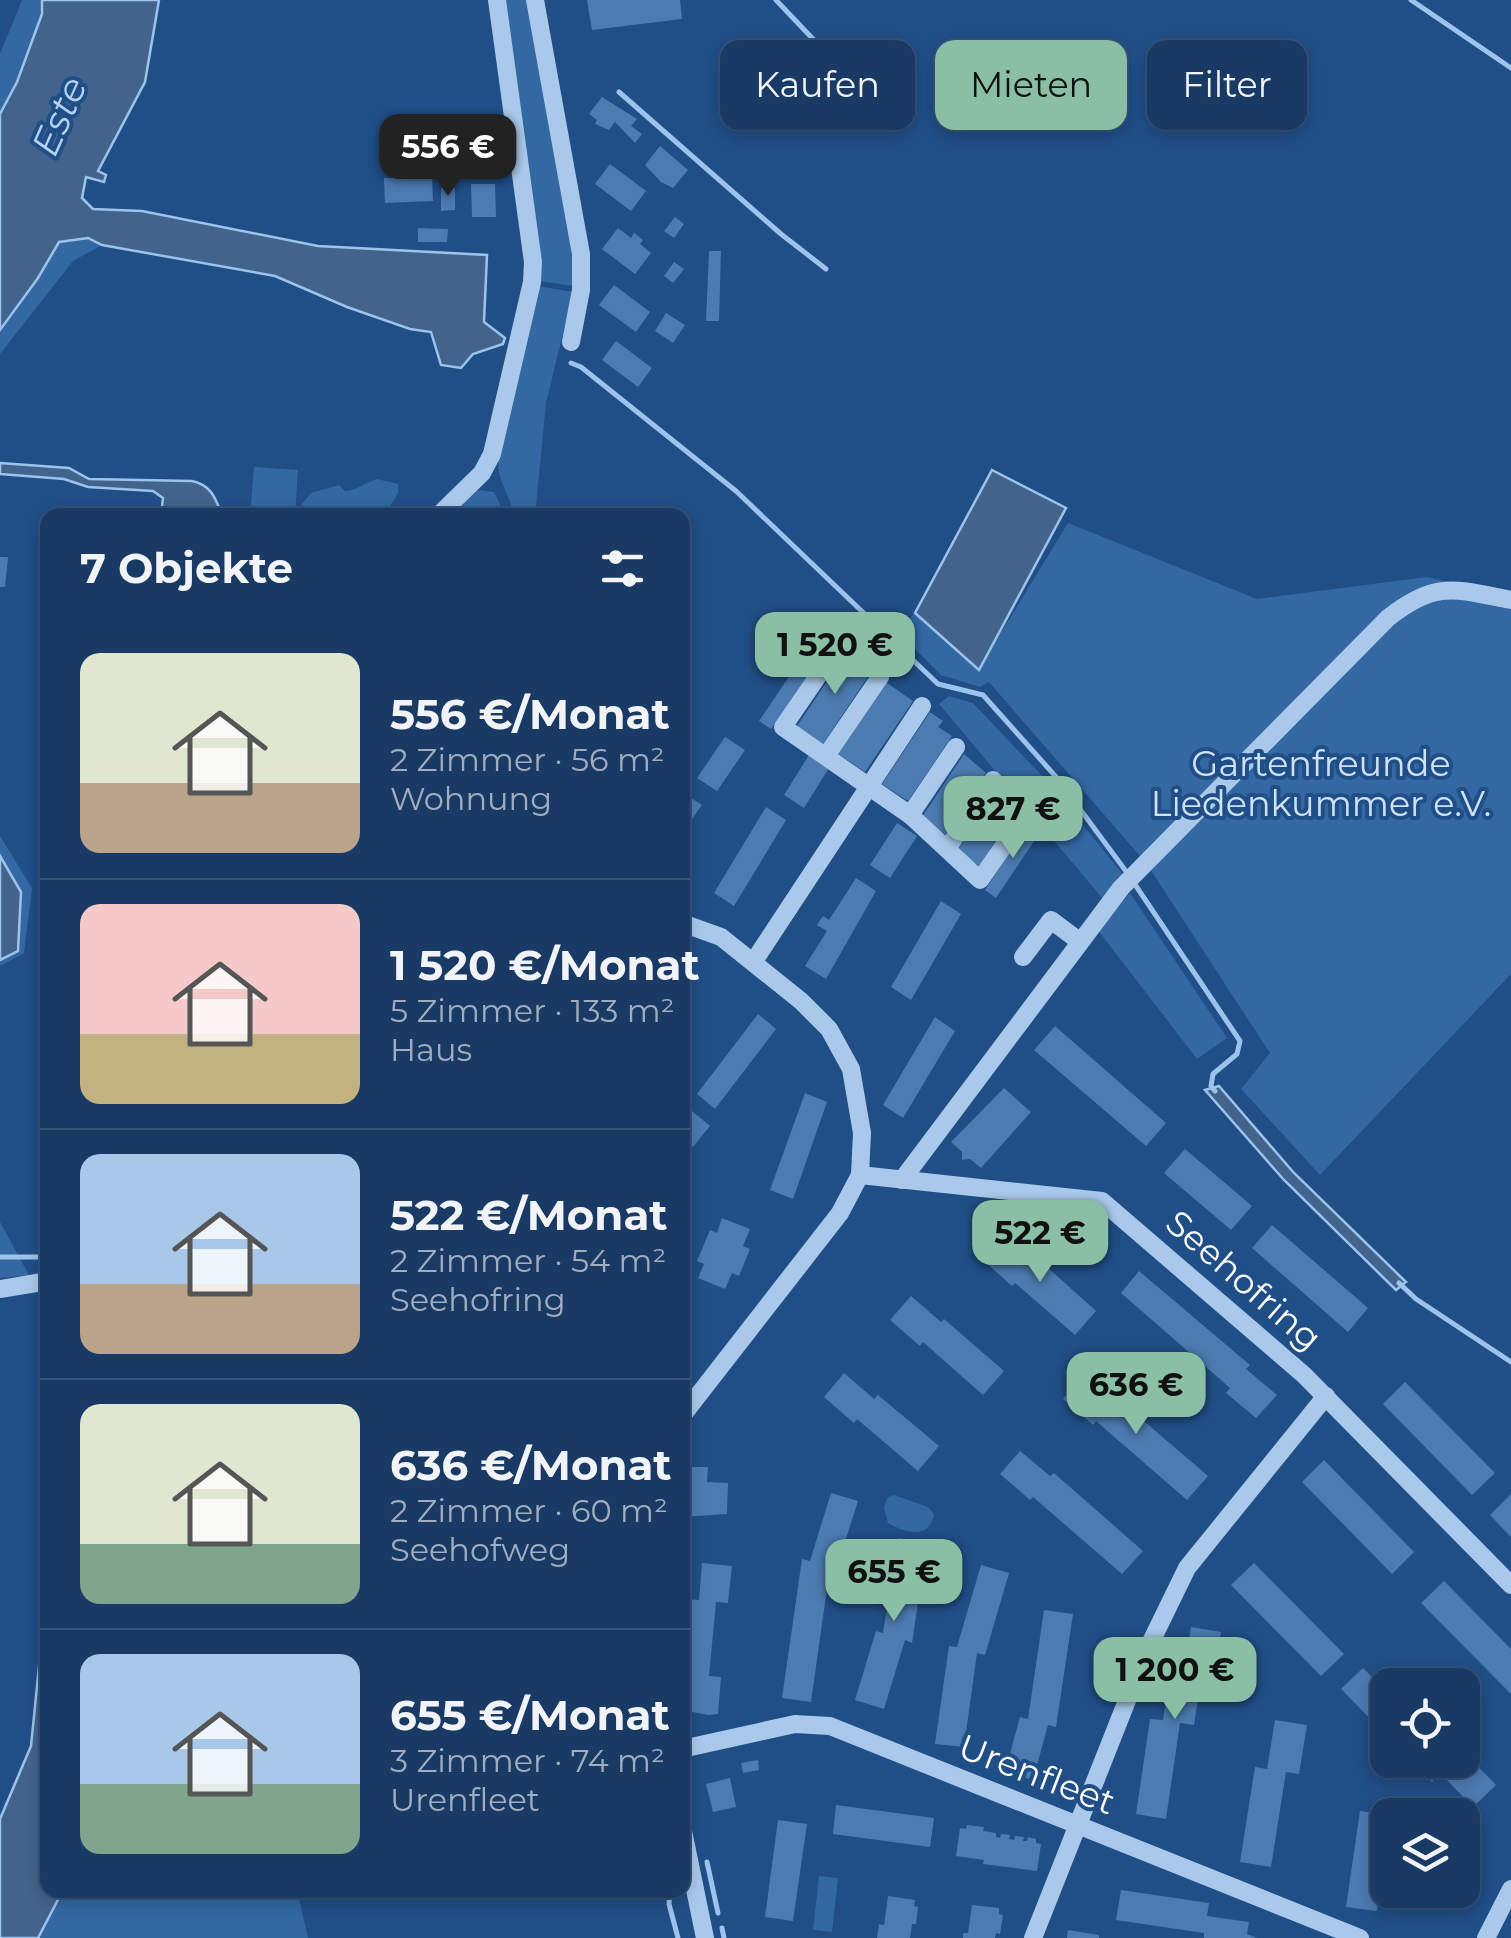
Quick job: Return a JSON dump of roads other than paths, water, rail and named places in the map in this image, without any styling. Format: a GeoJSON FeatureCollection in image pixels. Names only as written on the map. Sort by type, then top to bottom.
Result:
{"type":"FeatureCollection","features":[{"type":"Feature","properties":{"kind":"street"},"geometry":{"type":"LineString","coordinates":[[446,508],[482,473],[492,454],[532,282],[532,238],[496,0]]}},
{"type":"Feature","properties":{"kind":"street"},"geometry":{"type":"LineString","coordinates":[[535,0],[581,254],[581,290],[571,342]]}},
{"type":"Feature","properties":{"kind":"street"},"geometry":{"type":"LineString","coordinates":[[902,1180],[1122,888],[1348,656],[1410,600],[1431,591],[1449,589],[1511,600]]}},
{"type":"Feature","properties":{"kind":"street"},"geometry":{"type":"LineString","coordinates":[[842,640],[783,727],[826,756],[865,790],[910,814],[980,880],[1024,817]]}},
{"type":"Feature","properties":{"kind":"street"},"geometry":{"type":"LineString","coordinates":[[826,756],[880,677]]}},
{"type":"Feature","properties":{"kind":"street"},"geometry":{"type":"LineString","coordinates":[[754,961],[922,706]]}},
{"type":"Feature","properties":{"kind":"street"},"geometry":{"type":"LineString","coordinates":[[910,814],[956,748]]}},
{"type":"Feature","properties":{"kind":"street"},"geometry":{"type":"LineString","coordinates":[[947,849],[993,780]]}},
{"type":"Feature","properties":{"kind":"street"},"geometry":{"type":"LineString","coordinates":[[1023,957],[1051,920],[1080,941]]}},
{"type":"Feature","properties":{"kind":"street"},"geometry":{"type":"LineString","coordinates":[[690,925],[713,931],[754,961],[829,1029],[851,1068],[862,1133],[860,1176],[840,1213],[690,1406]]}},
{"type":"Feature","properties":{"kind":"street","name":"Seehofring"},"geometry":{"type":"LineString","coordinates":[[860,1176],[1102,1201],[1326,1396],[1511,1585]]}},
{"type":"Feature","properties":{"kind":"street"},"geometry":{"type":"LineString","coordinates":[[0,1289],[40,1283]]}},
{"type":"Feature","properties":{"kind":"street"},"geometry":{"type":"LineString","coordinates":[[1032,1938],[1146,1650],[1188,1568],[1326,1396]]}},
{"type":"Feature","properties":{"kind":"street","name":"Urenfleet"},"geometry":{"type":"LineString","coordinates":[[690,1747],[796,1724],[830,1726],[1360,1938]]}},
{"type":"Feature","properties":{"kind":"street"},"geometry":{"type":"LineString","coordinates":[[690,1882],[706,1938]]}},
{"type":"Feature","properties":{"kind":"street"},"geometry":{"type":"LineString","coordinates":[[1486,1938],[1511,1889]]}},
{"type":"Feature","properties":{"kind":"water","name":"Este"},"geometry":{"type":"Polygon","coordinates":[[[42,0],[159,0],[145,82],[98,171],[106,175],[104,182],[86,177],[82,198],[93,209],[142,211],[318,246],[487,255],[484,322],[505,338],[503,344],[473,354],[461,368],[441,365],[431,332],[410,329],[347,307],[275,276],[102,245],[88,238],[59,242],[0,330],[0,114],[17,82],[42,14],[42,0]]]}},
{"type":"Feature","properties":{"kind":"water"},"geometry":{"type":"Polygon","coordinates":[[[0,463],[69,468],[89,479],[192,481],[208,489],[219,508],[162,508],[163,498],[153,491],[88,487],[64,479],[0,474],[0,463]]]}},
{"type":"Feature","properties":{"kind":"water"},"geometry":{"type":"Polygon","coordinates":[[[992,470],[1066,508],[979,670],[915,613],[992,470]]]}},
{"type":"Feature","properties":{"kind":"water"},"geometry":{"type":"Polygon","coordinates":[[[0,856],[21,892],[18,951],[0,960],[0,856]]]}},
{"type":"Feature","properties":{"kind":"water"},"geometry":{"type":"Polygon","coordinates":[[[1219,1086],[1294,1173],[1406,1282],[1396,1290],[1284,1180],[1205,1090],[1219,1086]]]}},
{"type":"Feature","properties":{"kind":"water"},"geometry":{"type":"Polygon","coordinates":[[[40,1656],[40,1898],[59,1898],[38,1938],[0,1938],[0,1819],[31,1746],[40,1656]]]}},
{"type":"Feature","properties":{"kind":"waterway"},"geometry":{"type":"LineString","coordinates":[[776,0],[814,40]]}},
{"type":"Feature","properties":{"kind":"waterway"},"geometry":{"type":"LineString","coordinates":[[1411,0],[1511,68]]}},
{"type":"Feature","properties":{"kind":"waterway"},"geometry":{"type":"LineString","coordinates":[[619,92],[826,269]]}},
{"type":"Feature","properties":{"kind":"waterway"},"geometry":{"type":"LineString","coordinates":[[571,363],[736,491],[938,684],[983,695],[1057,778],[1128,874]]}},
{"type":"Feature","properties":{"kind":"waterway"},"geometry":{"type":"LineString","coordinates":[[1134,883],[1240,1041],[1237,1054],[1213,1074],[1211,1086],[1215,1091]]}},
{"type":"Feature","properties":{"kind":"waterway"},"geometry":{"type":"LineString","coordinates":[[0,1257],[40,1257]]}},
{"type":"Feature","properties":{"kind":"waterway"},"geometry":{"type":"LineString","coordinates":[[1399,1283],[1416,1299],[1511,1362]]}},
{"type":"Feature","properties":{"kind":"waterway"},"geometry":{"type":"LineString","coordinates":[[707,1862],[718,1913]]}},
{"type":"Feature","properties":{"kind":"waterway"},"geometry":{"type":"LineString","coordinates":[[670,1898],[678,1938]]}},
{"type":"Feature","properties":{"kind":"waterway"},"geometry":{"type":"LineString","coordinates":[[722,1928],[724,1938]]}},
{"type":"Feature","properties":{"kind":"park label","name":"Gartenfreunde Liedenkummer e.V."},"geometry":{"type":"Point","coordinates":[1321,783]}}]}
